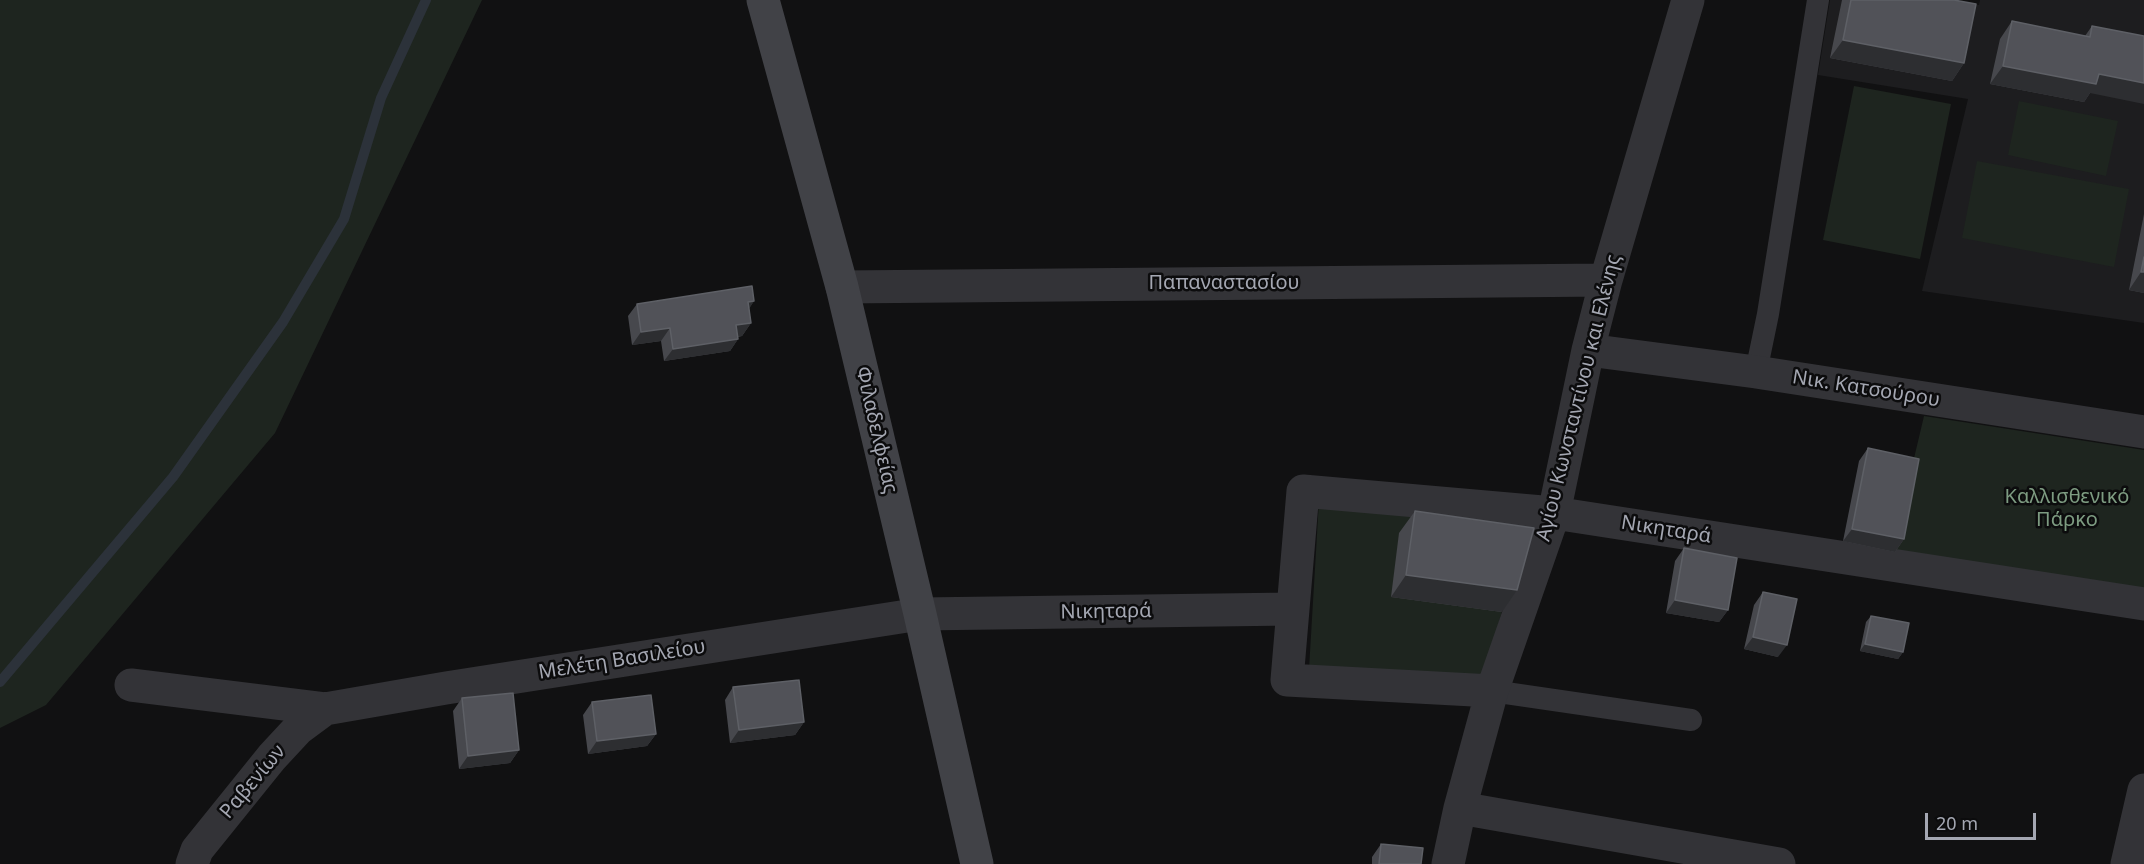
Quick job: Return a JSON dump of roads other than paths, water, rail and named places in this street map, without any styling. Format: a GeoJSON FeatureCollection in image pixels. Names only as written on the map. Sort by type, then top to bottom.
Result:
{"type":"FeatureCollection","features":[{"type":"Feature","properties":{"kind":"main road","name":"Φιλαδελφείας"},"geometry":{"type":"LineString","coordinates":[[763,0],[842,287],[977,864]]}},
{"type":"Feature","properties":{"kind":"street","name":"Αγίου Κωνσταντίνου και Ελένης"},"geometry":{"type":"LineString","coordinates":[[1448,864],[1460,808],[1492,691],[1554,513],[1588,350],[1606,280],[1688,0]]}},
{"type":"Feature","properties":{"kind":"street","name":"Παπαναστασίου"},"geometry":{"type":"LineString","coordinates":[[842,287],[1606,280]]}},
{"type":"Feature","properties":{"kind":"street","name":"Νικ. Κατσούρου"},"geometry":{"type":"LineString","coordinates":[[1588,350],[1756,372],[2144,432]]}},
{"type":"Feature","properties":{"kind":"street","name":"Νικηταρά"},"geometry":{"type":"LineString","coordinates":[[1492,691],[1287,680],[1303,491],[1554,513],[2144,604]]}},
{"type":"Feature","properties":{"kind":"street","name":"Νικηταρά"},"geometry":{"type":"LineString","coordinates":[[920,614],[1292,609]]}},
{"type":"Feature","properties":{"kind":"street","name":"Μελέτη Βασιλείου"},"geometry":{"type":"LineString","coordinates":[[325,710],[446,688],[920,614]]}},
{"type":"Feature","properties":{"kind":"street"},"geometry":{"type":"LineString","coordinates":[[131,685],[325,710]]}},
{"type":"Feature","properties":{"kind":"street","name":"Ραβενίων"},"geometry":{"type":"LineString","coordinates":[[192,864],[197,850],[272,757],[298,729],[325,710]]}},
{"type":"Feature","properties":{"kind":"street"},"geometry":{"type":"LineString","coordinates":[[2127,864],[2144,790]]}},
{"type":"Feature","properties":{"kind":"street"},"geometry":{"type":"LineString","coordinates":[[1460,808],[1779,864]]}},
{"type":"Feature","properties":{"kind":"lane"},"geometry":{"type":"LineString","coordinates":[[1756,372],[1770,302],[1818,0]]}},
{"type":"Feature","properties":{"kind":"lane"},"geometry":{"type":"LineString","coordinates":[[1492,691],[1690,720]]}},
{"type":"Feature","properties":{"kind":"waterway"},"geometry":{"type":"LineString","coordinates":[[0,682],[173,477],[283,322],[344,219],[381,98],[426,0]]}},
{"type":"Feature","properties":{"kind":"park label","name":"Καλλισθενικό Πάρκο"},"geometry":{"type":"Point","coordinates":[2067,508]}}]}
